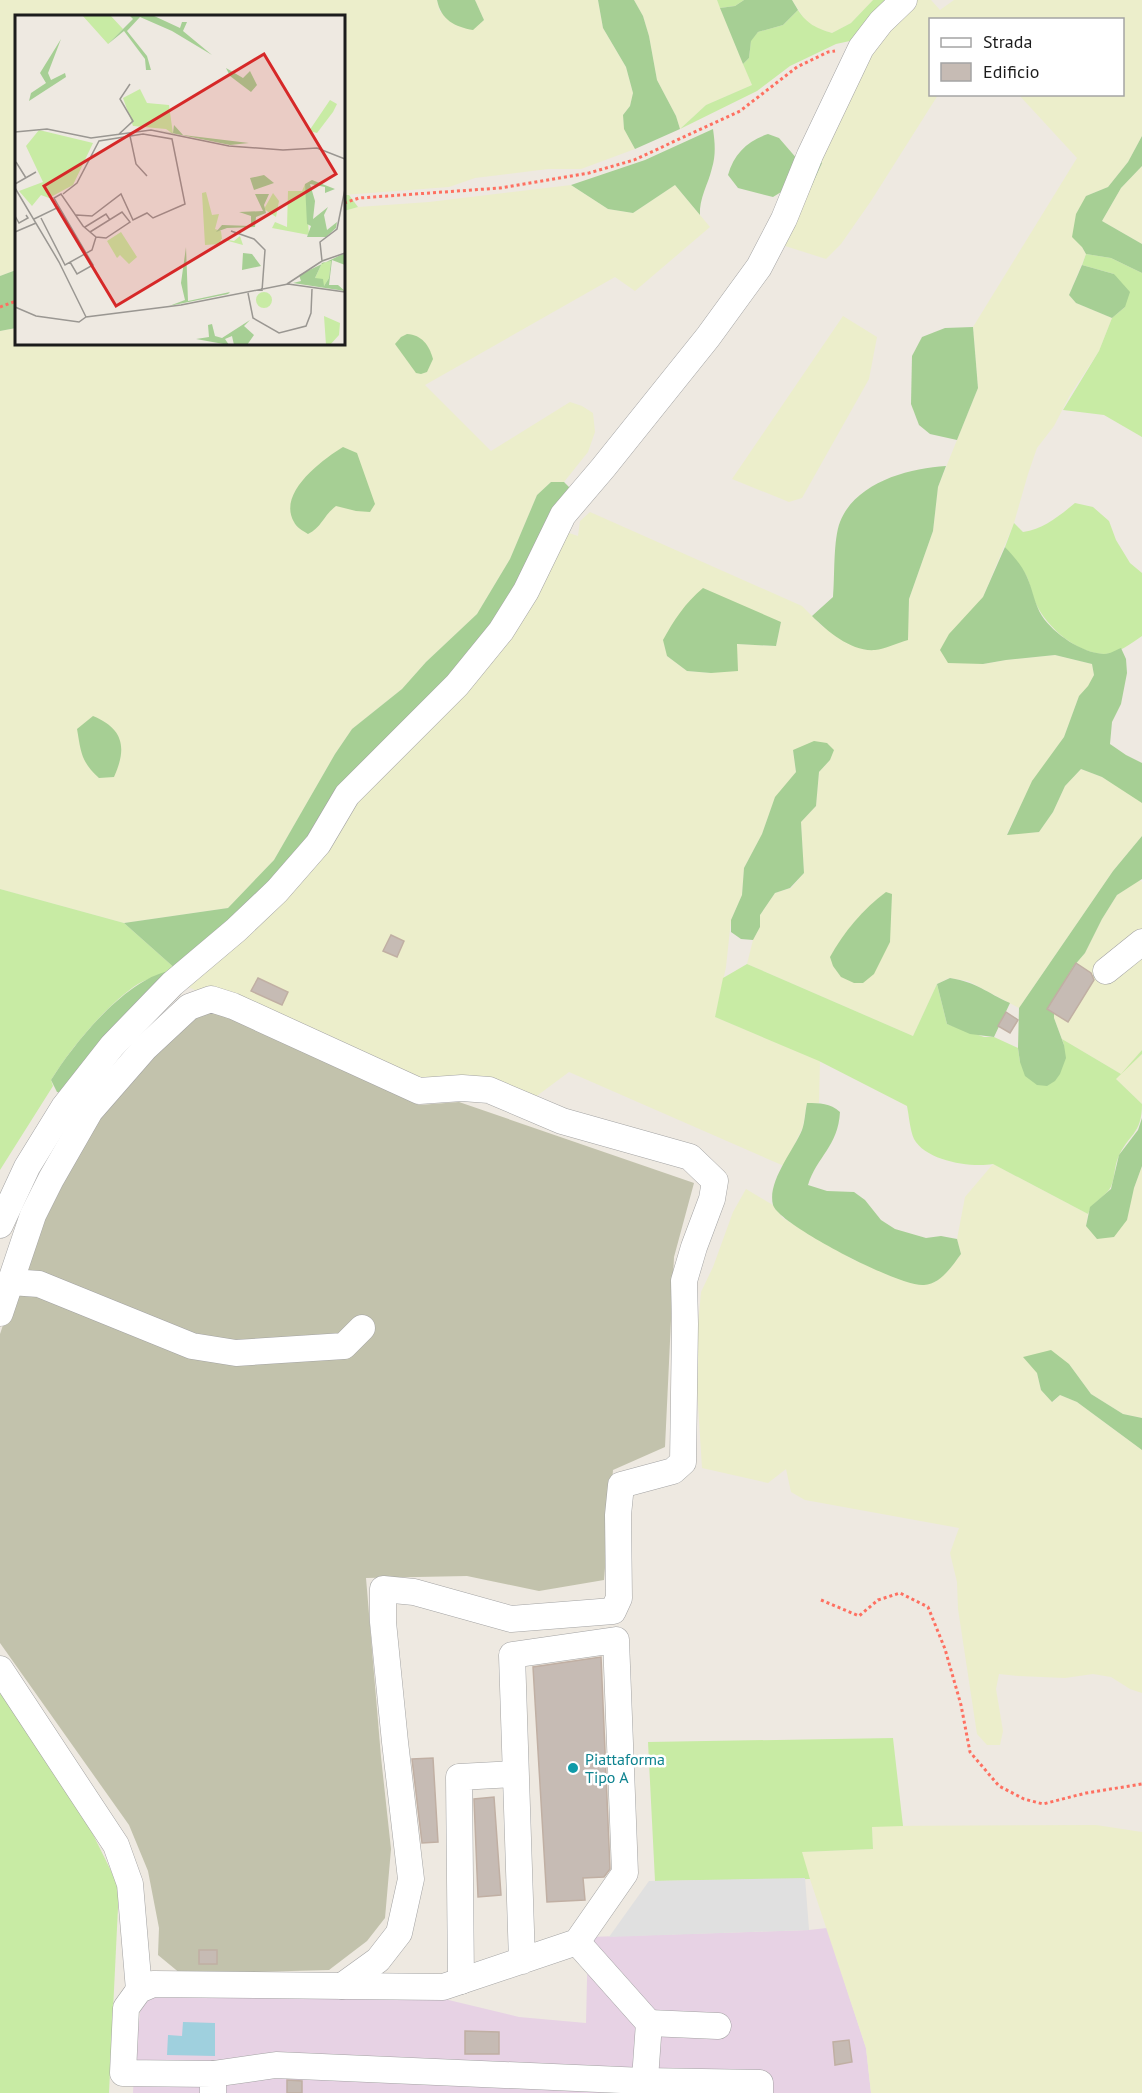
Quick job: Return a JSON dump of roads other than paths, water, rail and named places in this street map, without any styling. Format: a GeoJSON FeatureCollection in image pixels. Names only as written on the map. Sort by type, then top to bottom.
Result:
{"type":"FeatureCollection","features":[{"type":"Feature","properties":{"kind":"lane"},"geometry":{"type":"LineString","coordinates":[[0,1225],[27,1167],[64,1107],[112,1046],[172,984],[236,930],[277,891],[318,844],[347,795],[457,685],[501,632],[526,591],[563,515],[708,337],[759,267],[784,219],[810,155],[861,48],[881,22],[904,0]]}},
{"type":"Feature","properties":{"kind":"lane"},"geometry":{"type":"LineString","coordinates":[[1106,971],[1142,942]]}},
{"type":"Feature","properties":{"kind":"lane"},"geometry":{"type":"LineString","coordinates":[[0,1313],[33,1215],[90,1112],[145,1048],[189,1006],[211,999],[233,1006],[419,1091],[462,1088],[489,1090],[562,1121],[690,1157],[715,1181],[712,1199],[684,1281],[686,1324],[683,1462],[673,1471],[621,1485],[618,1515],[620,1598],[613,1611],[511,1619],[414,1592],[383,1589],[383,1622],[392,1720],[411,1879],[399,1933],[378,1960],[342,1986]]}},
{"type":"Feature","properties":{"kind":"lane"},"geometry":{"type":"LineString","coordinates":[[10,1282],[39,1284],[192,1346],[236,1353],[344,1346],[362,1328]]}},
{"type":"Feature","properties":{"kind":"lane"},"geometry":{"type":"LineString","coordinates":[[522,1960],[512,1654],[616,1640],[625,1873],[577,1942],[443,1987],[153,1984],[139,1990],[126,2008],[122,2083],[213,2083],[276,2065],[644,2087],[760,2083],[760,2093]]}},
{"type":"Feature","properties":{"kind":"lane"},"geometry":{"type":"LineString","coordinates":[[0,1669],[116,1845],[130,1884],[139,1990]]}},
{"type":"Feature","properties":{"kind":"lane"},"geometry":{"type":"LineString","coordinates":[[461,1981],[459,1777],[515,1774]]}},
{"type":"Feature","properties":{"kind":"lane"},"geometry":{"type":"LineString","coordinates":[[577,1942],[649,2024],[644,2087]]}},
{"type":"Feature","properties":{"kind":"lane"},"geometry":{"type":"LineString","coordinates":[[378,1960],[398,1986]]}},
{"type":"Feature","properties":{"kind":"lane"},"geometry":{"type":"LineString","coordinates":[[649,2024],[718,2026]]}},
{"type":"Feature","properties":{"kind":"water"},"geometry":{"type":"Polygon","coordinates":[[[183,2022],[215,2023],[215,2056],[167,2055],[168,2035],[182,2036],[183,2022]]]}},
{"type":"Feature","properties":{"kind":"place","name":"Piattaforma Tipo A"},"geometry":{"type":"Point","coordinates":[573,1768]}}]}
